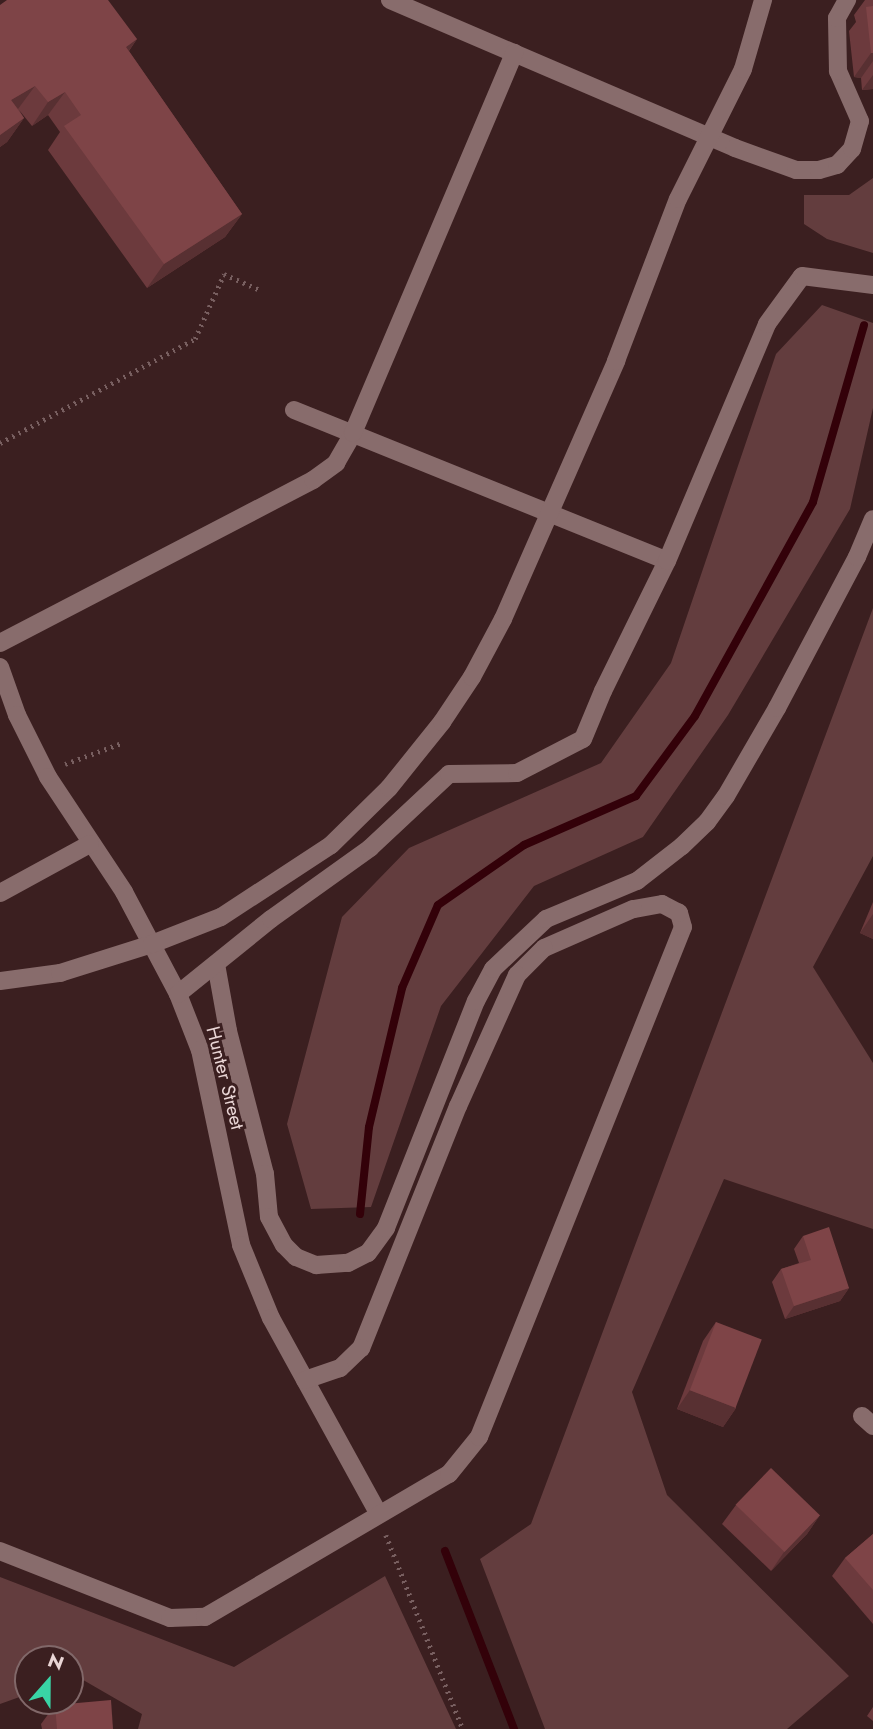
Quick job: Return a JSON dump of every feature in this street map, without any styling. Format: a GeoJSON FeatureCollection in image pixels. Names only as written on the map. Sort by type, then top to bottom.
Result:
{"type":"FeatureCollection","features":[{"type":"Feature","properties":{"kind":"street"},"geometry":{"type":"LineString","coordinates":[[390,0],[709,137],[796,170],[819,170],[837,165],[852,149],[860,121],[838,71],[837,18],[847,0]]}},
{"type":"Feature","properties":{"kind":"street"},"geometry":{"type":"LineString","coordinates":[[0,981],[60,972],[152,944],[221,917],[331,845],[389,788],[442,722],[472,677],[503,619],[616,360],[678,199],[743,69],[763,0]]}},
{"type":"Feature","properties":{"kind":"street"},"geometry":{"type":"LineString","coordinates":[[0,643],[313,480],[336,463],[353,433],[514,53]]}},
{"type":"Feature","properties":{"kind":"street"},"geometry":{"type":"LineString","coordinates":[[178,994],[271,919],[370,848],[449,774],[517,773],[583,739],[603,691],[667,561],[767,324],[802,276],[873,285]]}},
{"type":"Feature","properties":{"kind":"street"},"geometry":{"type":"LineString","coordinates":[[294,410],[667,561]]}},
{"type":"Feature","properties":{"kind":"street"},"geometry":{"type":"LineString","coordinates":[[216,964],[228,1031],[265,1174],[269,1217],[284,1245],[296,1257],[316,1265],[348,1263],[368,1252],[386,1228],[475,1001],[492,969],[546,919],[638,881],[707,822],[726,796],[777,708],[857,557],[873,519]]}},
{"type":"Feature","properties":{"kind":"street","name":"Hunter Street"},"geometry":{"type":"LineString","coordinates":[[0,667],[18,715],[48,777],[124,892],[178,994],[200,1050],[241,1245],[271,1318],[378,1513]]}},
{"type":"Feature","properties":{"kind":"street"},"geometry":{"type":"LineString","coordinates":[[0,893],[90,844]]}},
{"type":"Feature","properties":{"kind":"street"},"geometry":{"type":"LineString","coordinates":[[0,1551],[170,1618],[205,1617],[378,1513],[449,1474],[479,1437],[683,927],[679,913],[662,904],[633,909],[544,948],[517,975],[458,1106],[362,1348],[340,1368],[305,1380]]}},
{"type":"Feature","properties":{"kind":"path"},"geometry":{"type":"LineString","coordinates":[[0,443],[195,339],[223,274],[260,290]]}},
{"type":"Feature","properties":{"kind":"path"},"geometry":{"type":"LineString","coordinates":[[378,1513],[463,1729]]}},
{"type":"Feature","properties":{"kind":"shaded area"},"geometry":{"type":"Polygon","coordinates":[[[873,178],[873,253],[827,239],[804,224],[804,195],[849,195],[873,178]]]}},
{"type":"Feature","properties":{"kind":"shaded area"},"geometry":{"type":"Polygon","coordinates":[[[822,305],[873,323],[873,408],[850,509],[728,715],[643,837],[534,886],[441,1006],[371,1207],[311,1209],[287,1124],[342,917],[409,848],[601,763],[671,663],[776,354],[822,305]]]}},
{"type":"Feature","properties":{"kind":"shaded area"},"geometry":{"type":"Polygon","coordinates":[[[873,608],[873,856],[813,967],[873,1063],[873,1229],[724,1179],[632,1392],[667,1495],[849,1676],[787,1729],[545,1729],[480,1559],[531,1524],[873,608]]]}},
{"type":"Feature","properties":{"kind":"shaded area"},"geometry":{"type":"Polygon","coordinates":[[[385,1576],[456,1729],[138,1729],[142,1714],[84,1680],[84,1645],[14,1645],[14,1699],[0,1704],[0,1577],[234,1667],[385,1576]]]}},
{"type":"Feature","properties":{"kind":"building"},"geometry":{"type":"Polygon","coordinates":[[[7,0],[108,0],[137,39],[126,47],[242,214],[164,264],[64,126],[81,115],[65,92],[48,102],[35,86],[11,100],[24,118],[0,135],[0,5],[7,0]]]}},
{"type":"Feature","properties":{"kind":"building"},"geometry":{"type":"Polygon","coordinates":[[[873,6],[873,53],[871,53],[866,7],[873,6]]]}},
{"type":"Feature","properties":{"kind":"building"},"geometry":{"type":"Polygon","coordinates":[[[829,1227],[849,1288],[794,1306],[781,1269],[811,1260],[803,1236],[829,1227]]]}},
{"type":"Feature","properties":{"kind":"building"},"geometry":{"type":"Polygon","coordinates":[[[716,1322],[762,1340],[736,1408],[690,1390],[716,1322]]]}},
{"type":"Feature","properties":{"kind":"building"},"geometry":{"type":"Polygon","coordinates":[[[771,1468],[820,1515],[784,1552],[736,1505],[771,1468]]]}},
{"type":"Feature","properties":{"kind":"building"},"geometry":{"type":"Polygon","coordinates":[[[873,1534],[873,1590],[845,1558],[873,1534]]]}},
{"type":"Feature","properties":{"kind":"building"},"geometry":{"type":"Polygon","coordinates":[[[111,1700],[113,1729],[57,1729],[56,1715],[84,1715],[84,1702],[111,1700]]]}},
{"type":"Feature","properties":{"kind":"waterway"},"geometry":{"type":"LineString","coordinates":[[360,1214],[369,1127],[402,988],[438,905],[524,845],[636,796],[695,716],[813,502],[864,325]]}},
{"type":"Feature","properties":{"kind":"waterway"},"geometry":{"type":"LineString","coordinates":[[445,1551],[514,1729]]}}]}
